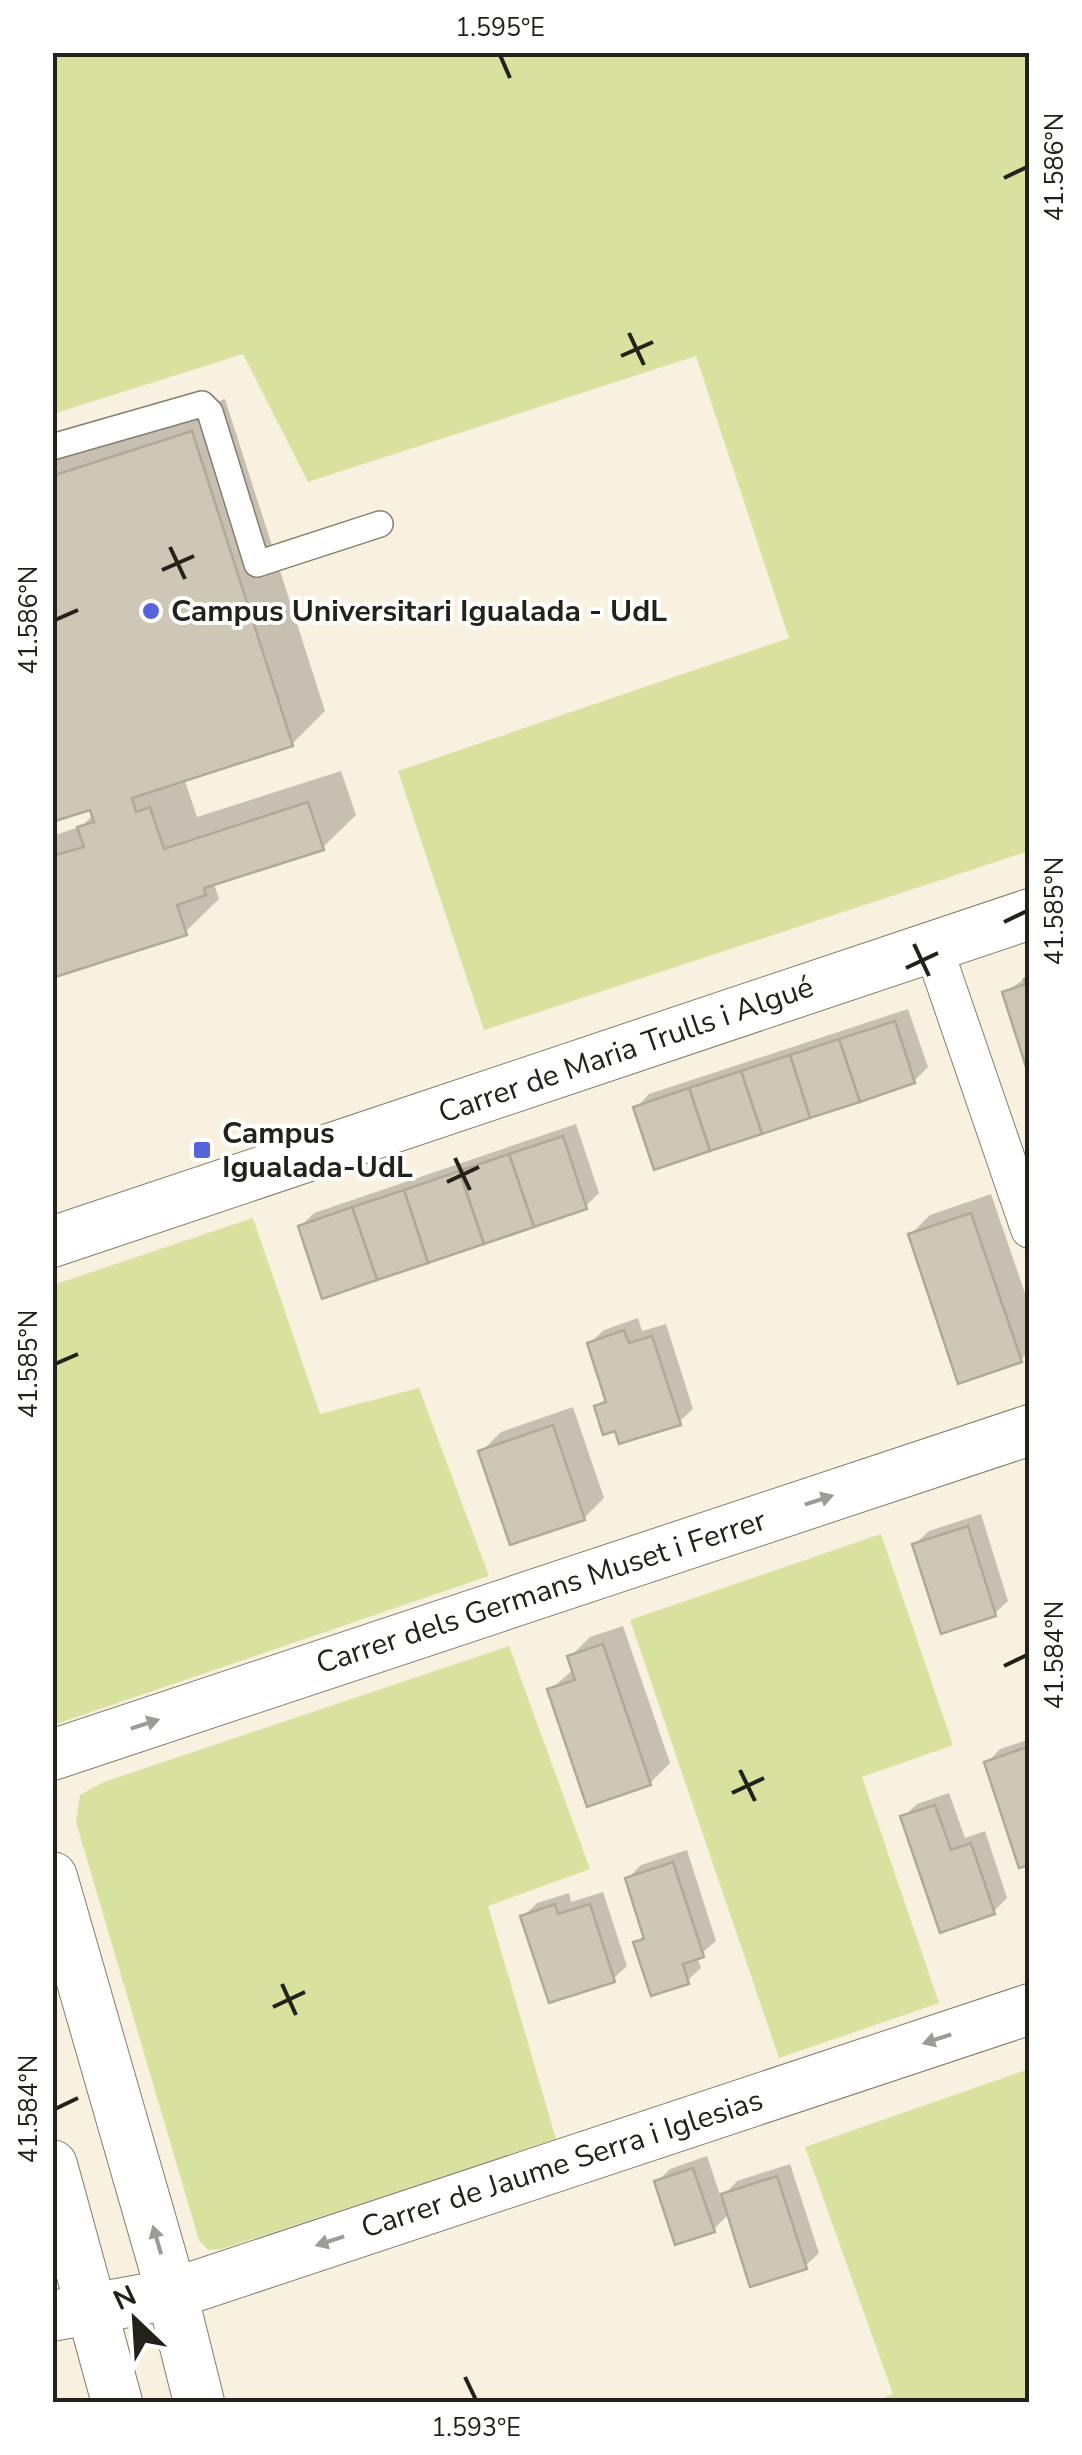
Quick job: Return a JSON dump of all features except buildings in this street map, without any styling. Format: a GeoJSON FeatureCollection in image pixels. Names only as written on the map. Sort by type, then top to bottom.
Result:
{"type":"FeatureCollection","features":[{"type":"Feature","properties":{"kind":"street","name":"Carrer de Maria Trulls i Algué"},"geometry":{"type":"LineString","coordinates":[[52,1242],[1030,914]]}},
{"type":"Feature","properties":{"kind":"street"},"geometry":{"type":"LineString","coordinates":[[933,947],[1030,1229]]}},
{"type":"Feature","properties":{"kind":"street","name":"Carrer dels Germans Muset i Ferrer"},"geometry":{"type":"LineString","coordinates":[[52,1755],[1030,1430]]}},
{"type":"Feature","properties":{"kind":"street"},"geometry":{"type":"LineString","coordinates":[[52,1877],[172,2294],[199,2402]]}},
{"type":"Feature","properties":{"kind":"street","name":"Carrer de Jaume Serra i Iglesias"},"geometry":{"type":"LineString","coordinates":[[72,2313],[172,2294],[1030,2008]]}},
{"type":"Feature","properties":{"kind":"street"},"geometry":{"type":"LineString","coordinates":[[52,2165],[72,2313],[117,2402]]}},
{"type":"Feature","properties":{"kind":"lane"},"geometry":{"type":"LineString","coordinates":[[52,447],[202,404],[210,412],[257,564],[380,524]]}},
{"type":"Feature","properties":{"kind":"green space"},"geometry":{"type":"Polygon","coordinates":[[[52,53],[1029,53],[1029,851],[484,1030],[398,771],[789,638],[696,356],[308,482],[243,354],[53,414],[52,53]]]}},
{"type":"Feature","properties":{"kind":"green space"},"geometry":{"type":"Polygon","coordinates":[[[253,1218],[320,1414],[419,1388],[489,1576],[53,1725],[53,1285],[253,1218]]]}},
{"type":"Feature","properties":{"kind":"green space"},"geometry":{"type":"Polygon","coordinates":[[[881,1534],[953,1745],[862,1777],[939,2003],[779,2058],[630,1620],[881,1534]]]}},
{"type":"Feature","properties":{"kind":"green space"},"geometry":{"type":"Polygon","coordinates":[[[509,1646],[590,1869],[488,1906],[556,2139],[222,2249],[208,2250],[199,2240],[76,1822],[80,1795],[104,1782],[509,1646]]]}},
{"type":"Feature","properties":{"kind":"green space"},"geometry":{"type":"Polygon","coordinates":[[[1029,2069],[1029,2402],[873,2402],[893,2394],[805,2147],[1029,2069]]]}},
{"type":"Feature","properties":{"kind":"place","name":"Campus Universitari Igualada - UdL"},"geometry":{"type":"Point","coordinates":[151,611]}},
{"type":"Feature","properties":{"kind":"place","name":"Campus Igualada-UdL"},"geometry":{"type":"Point","coordinates":[202,1150]}}]}
